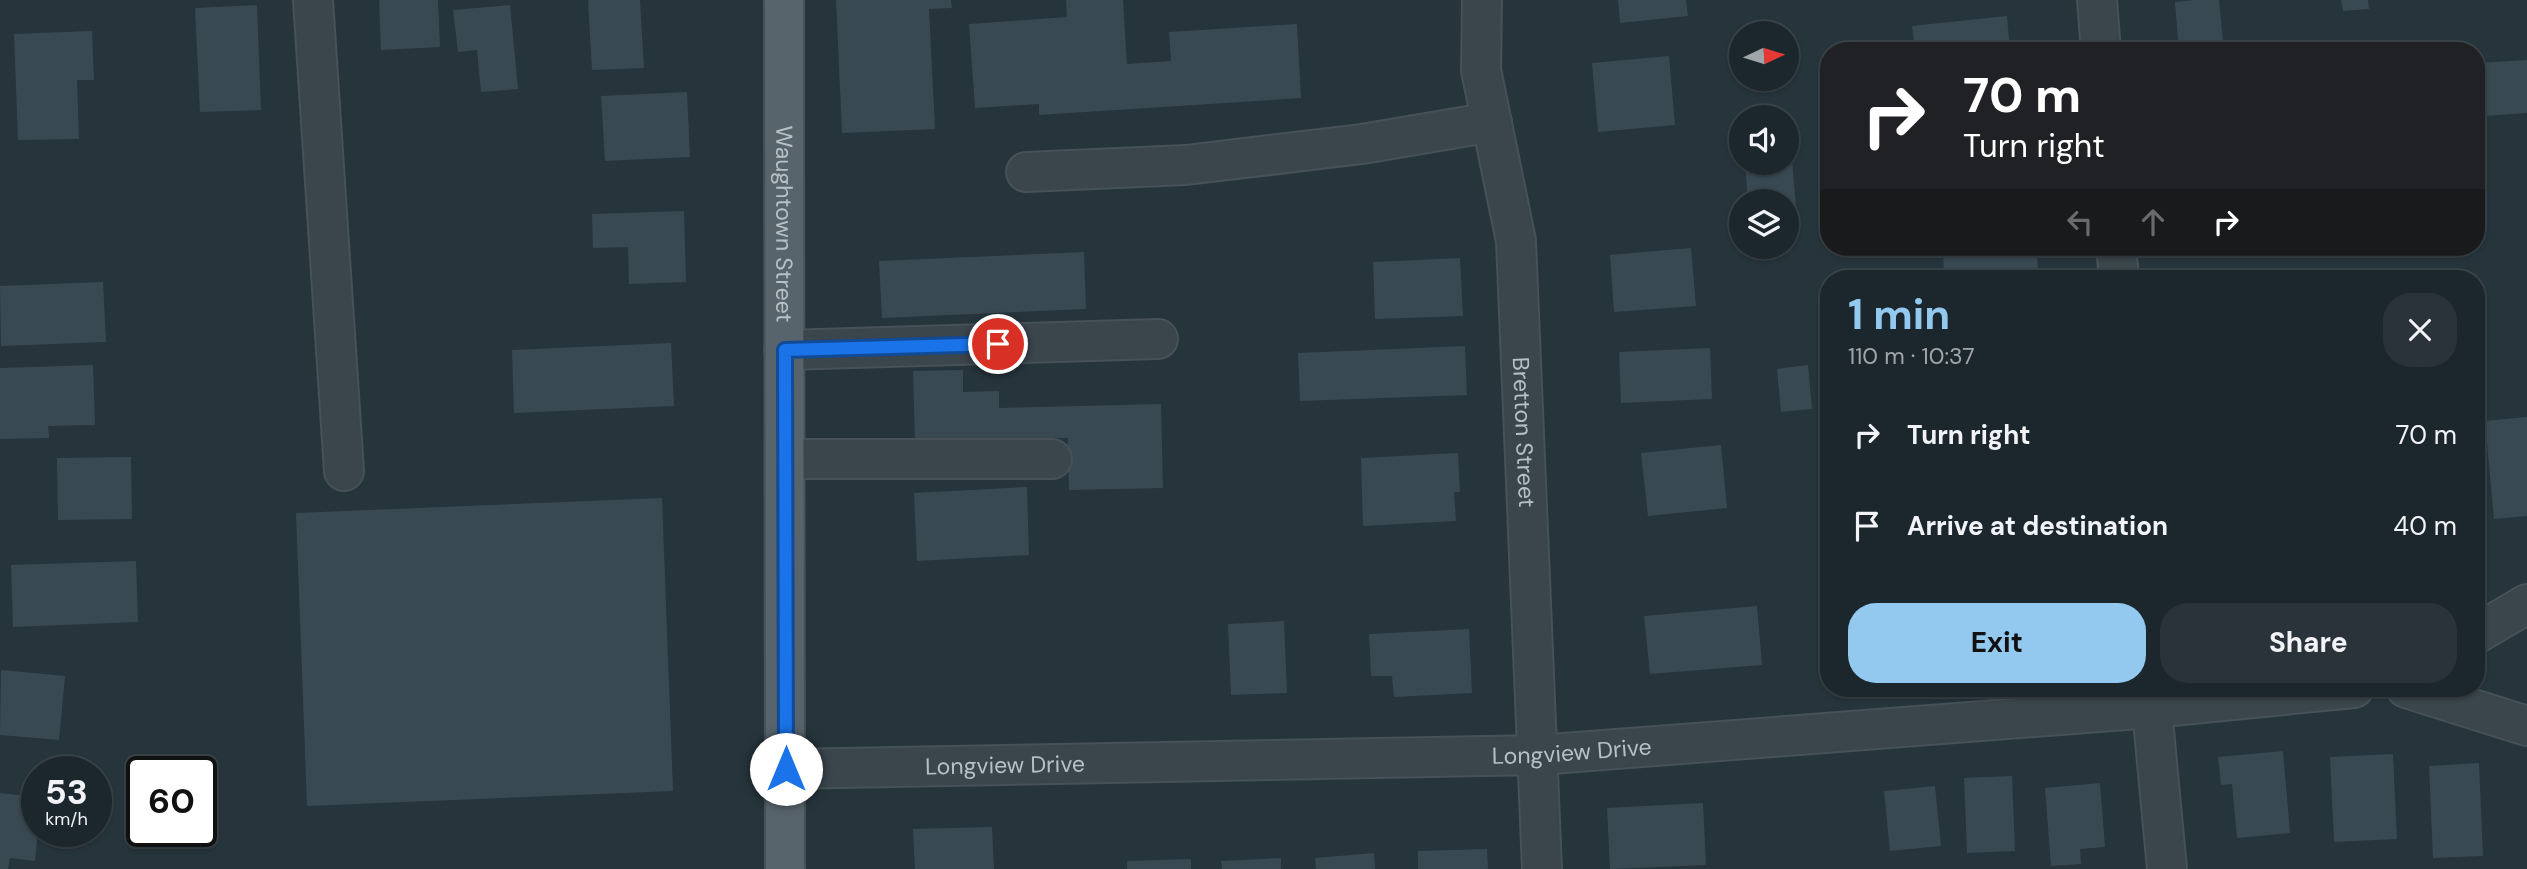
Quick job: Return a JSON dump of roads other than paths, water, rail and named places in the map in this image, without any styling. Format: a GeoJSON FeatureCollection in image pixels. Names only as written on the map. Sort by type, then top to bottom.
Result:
{"type":"FeatureCollection","features":[{"type":"Feature","properties":{"kind":"main road","name":"Waughtown Street"},"geometry":{"type":"LineString","coordinates":[[784,0],[785,869]]}},
{"type":"Feature","properties":{"kind":"street"},"geometry":{"type":"LineString","coordinates":[[313,0],[344,471]]}},
{"type":"Feature","properties":{"kind":"street","name":"Bretton Street"},"geometry":{"type":"LineString","coordinates":[[1482,0],[1481,70],[1516,242],[1542,869]]}},
{"type":"Feature","properties":{"kind":"street"},"geometry":{"type":"LineString","coordinates":[[2097,0],[2100,42]]}},
{"type":"Feature","properties":{"kind":"street"},"geometry":{"type":"LineString","coordinates":[[1026,172],[1186,165],[1362,145],[1492,122]]}},
{"type":"Feature","properties":{"kind":"street"},"geometry":{"type":"LineString","coordinates":[[785,350],[1158,339]]}},
{"type":"Feature","properties":{"kind":"street"},"geometry":{"type":"LineString","coordinates":[[785,459],[1052,459]]}},
{"type":"Feature","properties":{"kind":"street"},"geometry":{"type":"LineString","coordinates":[[2485,629],[2527,604]]}},
{"type":"Feature","properties":{"kind":"street","name":"Longview Drive"},"geometry":{"type":"LineString","coordinates":[[786,769],[1538,755],[2171,697]]}},
{"type":"Feature","properties":{"kind":"street"},"geometry":{"type":"LineString","coordinates":[[2435,697],[2527,726]]}},
{"type":"Feature","properties":{"kind":"street"},"geometry":{"type":"LineString","coordinates":[[2151,698],[2167,869]]}}]}
